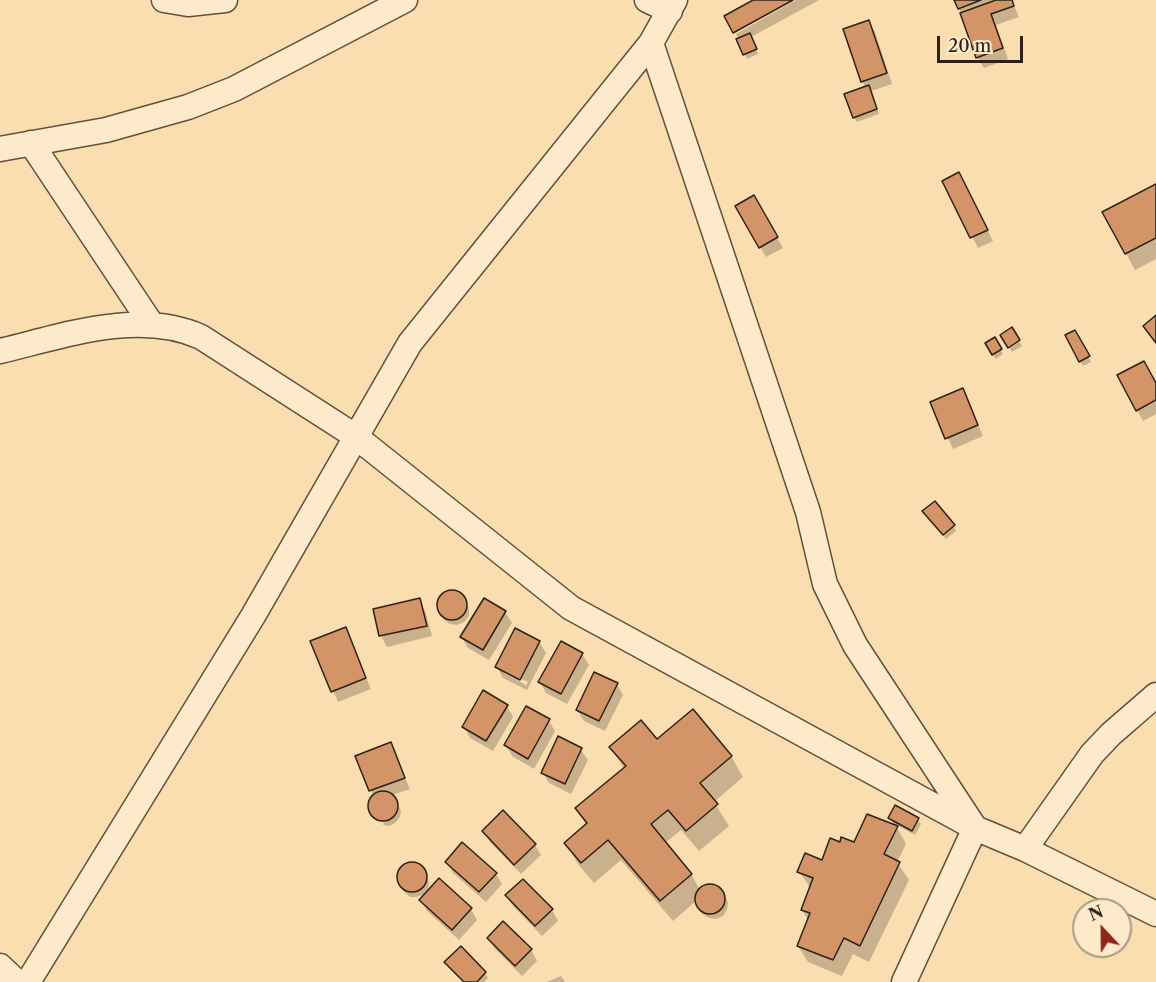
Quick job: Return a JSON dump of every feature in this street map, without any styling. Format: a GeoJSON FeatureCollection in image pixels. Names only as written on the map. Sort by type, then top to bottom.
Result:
{"type":"FeatureCollection","features":[{"type":"Feature","properties":{"kind":"street"},"geometry":{"type":"LineString","coordinates":[[164,0],[188,4],[225,0]]}},
{"type":"Feature","properties":{"kind":"street"},"geometry":{"type":"LineString","coordinates":[[0,149],[106,130],[188,107],[234,89],[405,0]]}},
{"type":"Feature","properties":{"kind":"street"},"geometry":{"type":"LineString","coordinates":[[28,982],[254,616],[410,343],[651,43],[672,5],[647,0]]}},
{"type":"Feature","properties":{"kind":"street"},"geometry":{"type":"LineString","coordinates":[[651,43],[808,513],[825,584],[861,654],[975,828]]}},
{"type":"Feature","properties":{"kind":"street"},"geometry":{"type":"LineString","coordinates":[[31,144],[152,325]]}},
{"type":"Feature","properties":{"kind":"street"},"geometry":{"type":"LineString","coordinates":[[0,351],[105,327],[152,325],[182,328],[201,337],[355,436],[571,608],[975,828],[1025,849],[1156,914]]}},
{"type":"Feature","properties":{"kind":"street"},"geometry":{"type":"LineString","coordinates":[[1025,849],[1092,754],[1111,734],[1156,695]]}},
{"type":"Feature","properties":{"kind":"street"},"geometry":{"type":"LineString","coordinates":[[904,982],[975,828]]}},
{"type":"Feature","properties":{"kind":"street"},"geometry":{"type":"LineString","coordinates":[[0,966],[17,982]]}},
{"type":"Feature","properties":{"kind":"building"},"geometry":{"type":"Polygon","coordinates":[[[753,0],[793,0],[733,33],[724,16],[753,0]]]}},
{"type":"Feature","properties":{"kind":"building"},"geometry":{"type":"Polygon","coordinates":[[[954,0],[981,0],[958,9],[954,0]]]}},
{"type":"Feature","properties":{"kind":"building"},"geometry":{"type":"Polygon","coordinates":[[[996,0],[1012,0],[1014,6],[991,14],[1003,48],[976,58],[960,13],[996,0]]]}},
{"type":"Feature","properties":{"kind":"building"},"geometry":{"type":"Polygon","coordinates":[[[869,20],[887,73],[861,82],[843,29],[869,20]]]}},
{"type":"Feature","properties":{"kind":"building"},"geometry":{"type":"Polygon","coordinates":[[[750,33],[757,49],[743,55],[736,39],[750,33]]]}},
{"type":"Feature","properties":{"kind":"building"},"geometry":{"type":"Polygon","coordinates":[[[869,85],[877,109],[853,118],[844,94],[869,85]]]}},
{"type":"Feature","properties":{"kind":"building"},"geometry":{"type":"Polygon","coordinates":[[[959,172],[988,230],[970,238],[942,181],[959,172]]]}},
{"type":"Feature","properties":{"kind":"building"},"geometry":{"type":"Polygon","coordinates":[[[1156,184],[1156,238],[1125,254],[1102,212],[1156,184]]]}},
{"type":"Feature","properties":{"kind":"building"},"geometry":{"type":"Polygon","coordinates":[[[754,195],[778,237],[759,248],[735,206],[754,195]]]}},
{"type":"Feature","properties":{"kind":"building"},"geometry":{"type":"Polygon","coordinates":[[[1156,315],[1156,343],[1143,326],[1156,315]]]}},
{"type":"Feature","properties":{"kind":"building"},"geometry":{"type":"Polygon","coordinates":[[[1012,327],[1020,340],[1008,348],[1000,335],[1012,327]]]}},
{"type":"Feature","properties":{"kind":"building"},"geometry":{"type":"Polygon","coordinates":[[[1075,330],[1090,356],[1079,362],[1065,335],[1075,330]]]}},
{"type":"Feature","properties":{"kind":"building"},"geometry":{"type":"Polygon","coordinates":[[[995,337],[1002,349],[992,355],[985,343],[995,337]]]}},
{"type":"Feature","properties":{"kind":"building"},"geometry":{"type":"Polygon","coordinates":[[[1144,361],[1156,383],[1156,400],[1136,411],[1117,375],[1144,361]]]}},
{"type":"Feature","properties":{"kind":"building"},"geometry":{"type":"Polygon","coordinates":[[[963,388],[978,425],[945,439],[930,402],[963,388]]]}},
{"type":"Feature","properties":{"kind":"building"},"geometry":{"type":"Polygon","coordinates":[[[935,501],[955,525],[943,535],[922,511],[935,501]]]}},
{"type":"Feature","properties":{"kind":"building"},"geometry":{"type":"Polygon","coordinates":[[[452,590],[463,594],[467,605],[463,616],[452,620],[441,616],[437,605],[441,594],[452,590]]]}},
{"type":"Feature","properties":{"kind":"building"},"geometry":{"type":"Polygon","coordinates":[[[420,598],[427,626],[379,636],[373,609],[420,598]]]}},
{"type":"Feature","properties":{"kind":"building"},"geometry":{"type":"Polygon","coordinates":[[[484,598],[506,611],[483,650],[460,637],[484,598]]]}},
{"type":"Feature","properties":{"kind":"building"},"geometry":{"type":"Polygon","coordinates":[[[346,627],[366,678],[331,692],[310,641],[346,627]]]}},
{"type":"Feature","properties":{"kind":"building"},"geometry":{"type":"Polygon","coordinates":[[[515,628],[540,641],[520,680],[495,667],[515,628]]]}},
{"type":"Feature","properties":{"kind":"building"},"geometry":{"type":"Polygon","coordinates":[[[561,641],[583,653],[561,694],[538,682],[561,641]]]}},
{"type":"Feature","properties":{"kind":"building"},"geometry":{"type":"Polygon","coordinates":[[[594,672],[618,683],[599,721],[576,710],[594,672]]]}},
{"type":"Feature","properties":{"kind":"building"},"geometry":{"type":"Polygon","coordinates":[[[483,690],[508,705],[486,741],[462,727],[483,690]]]}},
{"type":"Feature","properties":{"kind":"building"},"geometry":{"type":"Polygon","coordinates":[[[526,706],[550,719],[528,759],[504,745],[526,706]]]}},
{"type":"Feature","properties":{"kind":"building"},"geometry":{"type":"Polygon","coordinates":[[[693,709],[732,756],[700,783],[718,804],[686,831],[668,810],[651,824],[692,874],[660,901],[608,840],[581,863],[564,843],[587,823],[575,808],[626,766],[609,747],[641,720],[657,739],[693,709]]]}},
{"type":"Feature","properties":{"kind":"building"},"geometry":{"type":"Polygon","coordinates":[[[558,736],[582,748],[565,784],[541,773],[558,736]]]}},
{"type":"Feature","properties":{"kind":"building"},"geometry":{"type":"Polygon","coordinates":[[[391,742],[405,778],[369,791],[355,756],[391,742]]]}},
{"type":"Feature","properties":{"kind":"building"},"geometry":{"type":"Polygon","coordinates":[[[383,791],[394,795],[398,806],[394,817],[383,821],[372,817],[368,806],[372,795],[383,791]]]}},
{"type":"Feature","properties":{"kind":"building"},"geometry":{"type":"Polygon","coordinates":[[[895,805],[919,818],[912,831],[888,818],[895,805]]]}},
{"type":"Feature","properties":{"kind":"building"},"geometry":{"type":"Polygon","coordinates":[[[503,810],[536,844],[514,865],[482,831],[503,810]]]}},
{"type":"Feature","properties":{"kind":"building"},"geometry":{"type":"Polygon","coordinates":[[[867,814],[898,826],[884,854],[900,862],[860,946],[844,938],[833,960],[797,946],[810,913],[801,910],[813,878],[797,872],[805,853],[822,860],[830,838],[840,842],[841,837],[854,842],[867,814]]]}},
{"type":"Feature","properties":{"kind":"building"},"geometry":{"type":"Polygon","coordinates":[[[462,842],[497,873],[479,892],[445,862],[462,842]]]}},
{"type":"Feature","properties":{"kind":"building"},"geometry":{"type":"Polygon","coordinates":[[[412,862],[423,866],[427,877],[423,888],[412,892],[401,888],[397,877],[401,866],[412,862]]]}},
{"type":"Feature","properties":{"kind":"building"},"geometry":{"type":"Polygon","coordinates":[[[439,878],[472,908],[452,930],[419,900],[439,878]]]}},
{"type":"Feature","properties":{"kind":"building"},"geometry":{"type":"Polygon","coordinates":[[[523,879],[553,909],[535,926],[505,895],[523,879]]]}},
{"type":"Feature","properties":{"kind":"building"},"geometry":{"type":"Polygon","coordinates":[[[710,884],[721,888],[725,899],[721,910],[710,914],[699,910],[695,899],[699,888],[710,884]]]}},
{"type":"Feature","properties":{"kind":"building"},"geometry":{"type":"Polygon","coordinates":[[[503,921],[532,949],[515,966],[487,938],[503,921]]]}},
{"type":"Feature","properties":{"kind":"building"},"geometry":{"type":"Polygon","coordinates":[[[461,946],[486,972],[477,982],[464,982],[444,962],[461,946]]]}}]}
